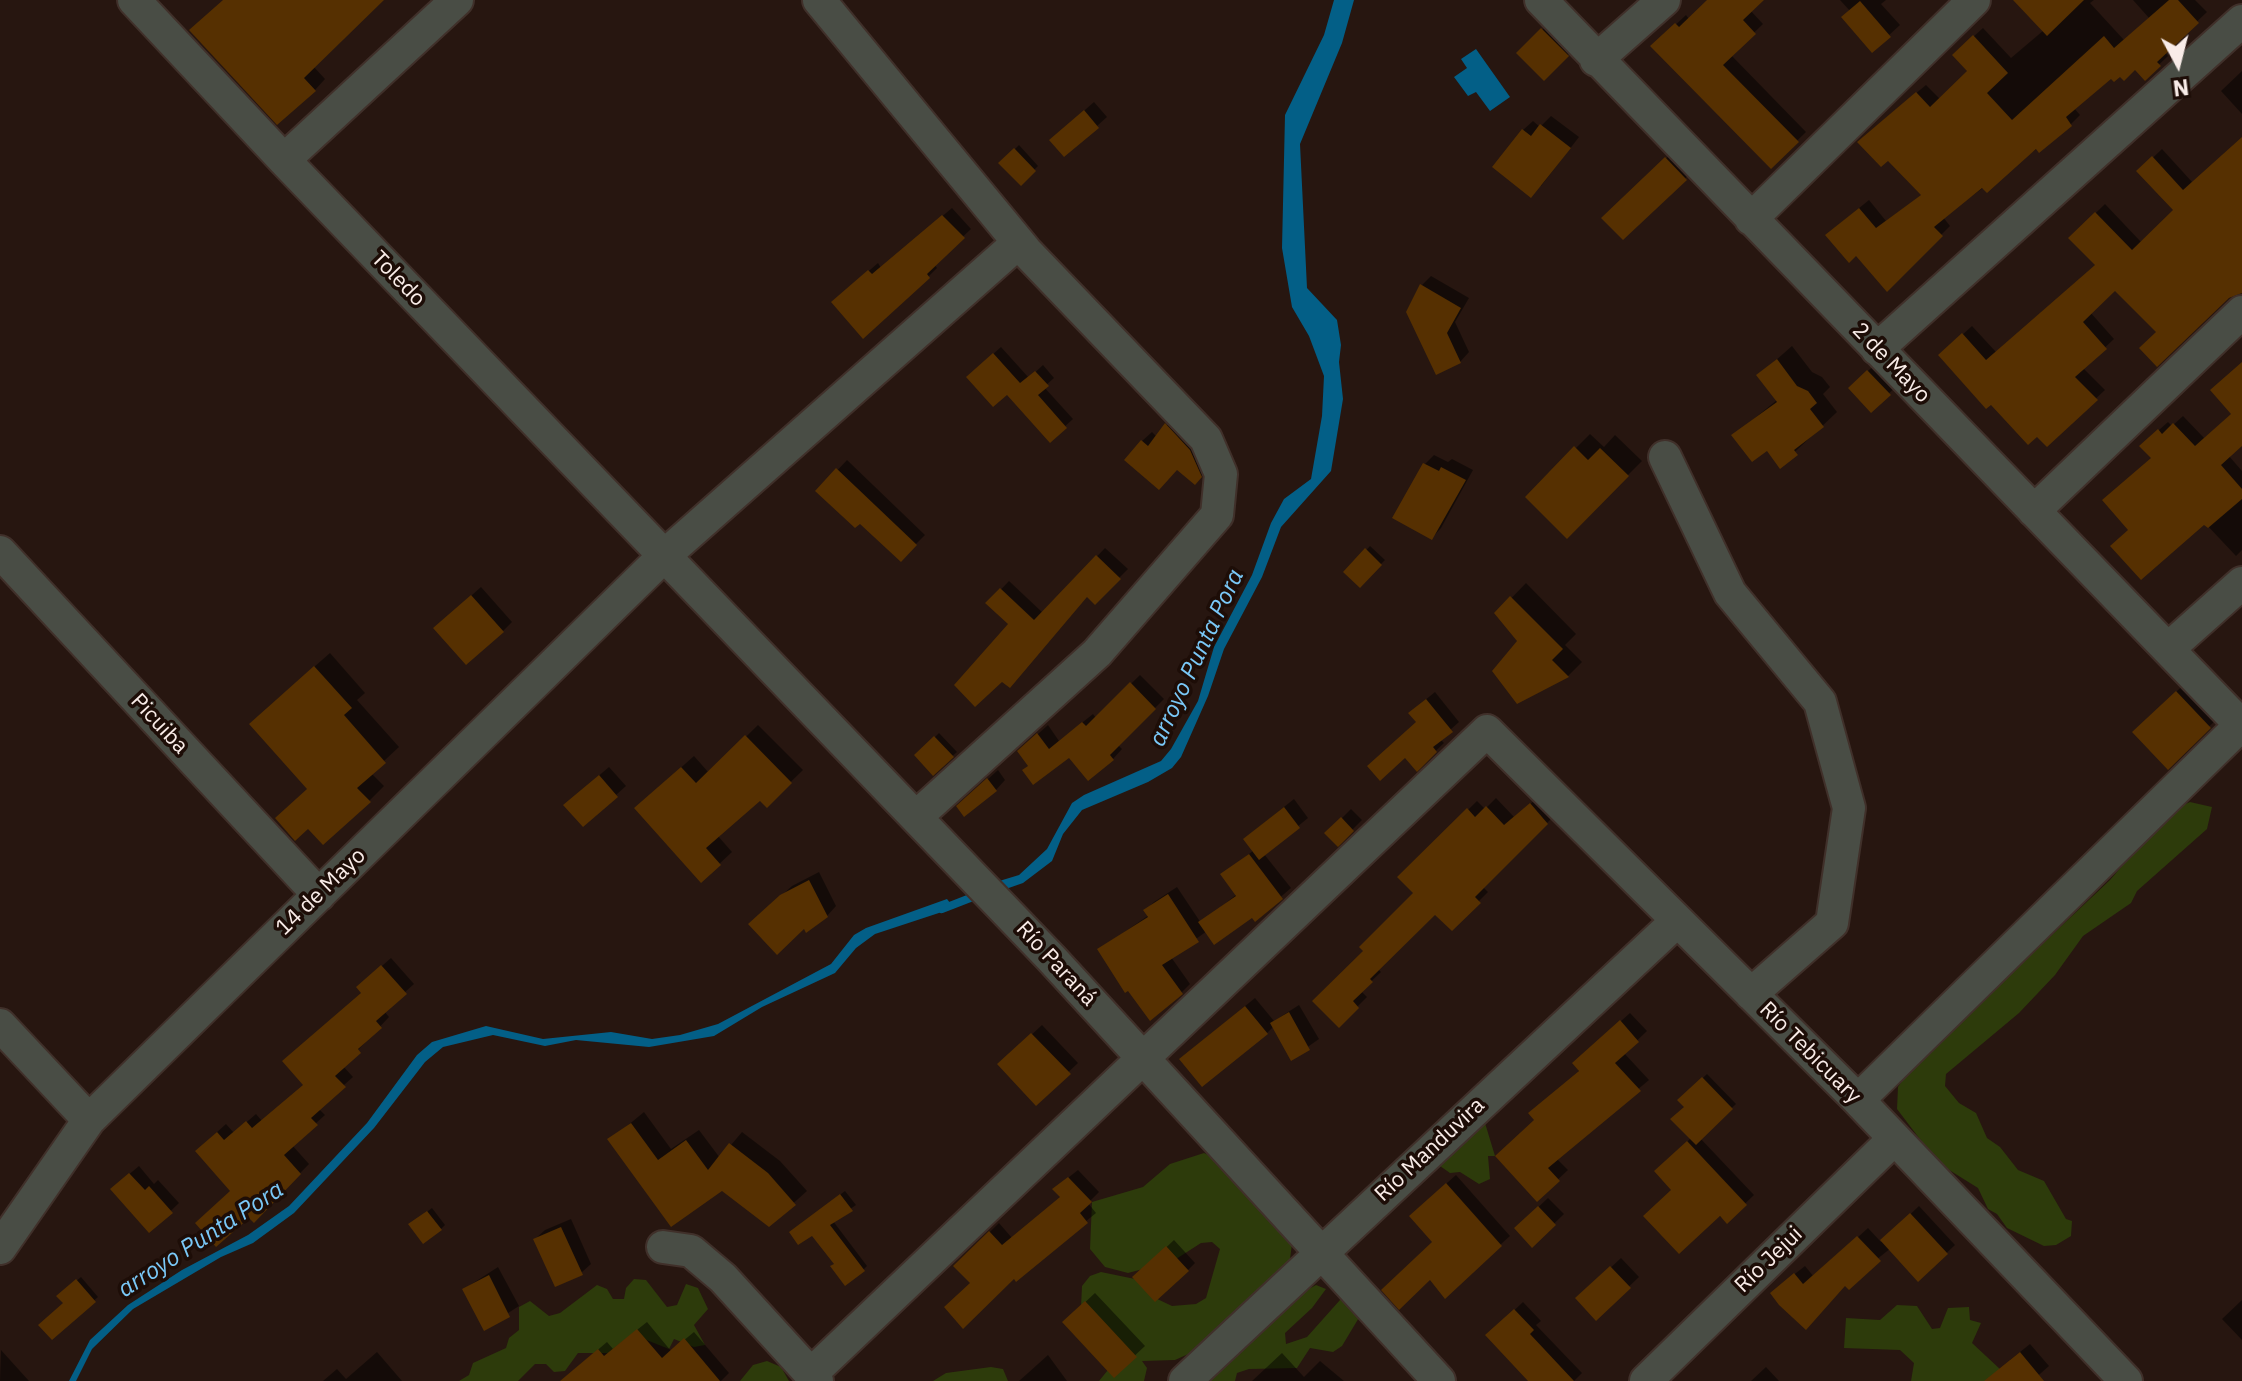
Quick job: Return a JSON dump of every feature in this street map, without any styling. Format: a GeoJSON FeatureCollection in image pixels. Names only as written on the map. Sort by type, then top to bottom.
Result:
{"type":"FeatureCollection","features":[{"type":"Feature","properties":{"kind":"street","name":"Toledo"},"geometry":{"type":"LineString","coordinates":[[134,0],[664,556]]}},
{"type":"Feature","properties":{"kind":"street"},"geometry":{"type":"LineString","coordinates":[[284,160],[457,0]]}},
{"type":"Feature","properties":{"kind":"street"},"geometry":{"type":"LineString","coordinates":[[819,0],[1025,250],[1206,439],[1221,474],[1217,515],[1097,653],[916,817]]}},
{"type":"Feature","properties":{"kind":"street","name":"2 de Mayo"},"geometry":{"type":"LineString","coordinates":[[1541,0],[2241,725]]}},
{"type":"Feature","properties":{"kind":"street"},"geometry":{"type":"LineString","coordinates":[[1596,60],[1664,0]]}},
{"type":"Feature","properties":{"kind":"street"},"geometry":{"type":"LineString","coordinates":[[1751,219],[1974,0]]}},
{"type":"Feature","properties":{"kind":"street"},"geometry":{"type":"LineString","coordinates":[[1877,349],[2242,21],[2221,0]]}},
{"type":"Feature","properties":{"kind":"street","name":"14 de Mayo"},"geometry":{"type":"LineString","coordinates":[[0,1248],[89,1120],[664,556],[1018,243],[1025,250]]}},
{"type":"Feature","properties":{"kind":"street"},"geometry":{"type":"LineString","coordinates":[[2034,511],[2242,312]]}},
{"type":"Feature","properties":{"kind":"street"},"geometry":{"type":"LineString","coordinates":[[1665,457],[1730,593],[1820,702],[1849,808],[1832,923],[1751,994]]}},
{"type":"Feature","properties":{"kind":"street","name":"Picuiba"},"geometry":{"type":"LineString","coordinates":[[0,552],[319,895]]}},
{"type":"Feature","properties":{"kind":"street","name":"Río Paraná"},"geometry":{"type":"LineString","coordinates":[[664,556],[1051,958],[1439,1381]]}},
{"type":"Feature","properties":{"kind":"street"},"geometry":{"type":"LineString","coordinates":[[2168,649],[2242,583]]}},
{"type":"Feature","properties":{"kind":"street"},"geometry":{"type":"LineString","coordinates":[[1858,1100],[2241,725]]}},
{"type":"Feature","properties":{"kind":"street","name":"Río Tebicuary"},"geometry":{"type":"LineString","coordinates":[[1142,1059],[1487,731],[1858,1100],[2123,1380]]}},
{"type":"Feature","properties":{"kind":"street","name":"Río Manduvira"},"geometry":{"type":"LineString","coordinates":[[1185,1381],[1677,921]]}},
{"type":"Feature","properties":{"kind":"street"},"geometry":{"type":"LineString","coordinates":[[0,1025],[89,1120]]}},
{"type":"Feature","properties":{"kind":"street"},"geometry":{"type":"LineString","coordinates":[[663,1247],[691,1251],[723,1278],[814,1378],[1142,1059]]}},
{"type":"Feature","properties":{"kind":"street","name":"Río Jejui"},"geometry":{"type":"LineString","coordinates":[[1646,1381],[1893,1140]]}},
{"type":"Feature","properties":{"kind":"green space"},"geometry":{"type":"Polygon","coordinates":[[[2190,802],[2212,807],[2207,829],[2137,891],[2131,903],[2083,936],[2055,975],[2019,1013],[1946,1074],[1945,1086],[1959,1103],[1976,1113],[1987,1138],[2000,1147],[2018,1170],[2044,1181],[2066,1219],[2072,1221],[2071,1236],[2056,1245],[2044,1246],[2007,1228],[1997,1214],[1988,1209],[1978,1188],[1938,1163],[1897,1109],[1898,1087],[1910,1069],[2110,880],[2168,812],[2190,802]]]}},
{"type":"Feature","properties":{"kind":"green space"},"geometry":{"type":"Polygon","coordinates":[[[1485,1123],[1495,1156],[1488,1156],[1490,1179],[1479,1184],[1460,1172],[1450,1173],[1440,1166],[1440,1155],[1474,1126],[1485,1123]]]}},
{"type":"Feature","properties":{"kind":"green space"},"geometry":{"type":"Polygon","coordinates":[[[1204,1153],[1215,1158],[1292,1244],[1289,1267],[1273,1309],[1316,1285],[1326,1289],[1312,1308],[1285,1333],[1286,1344],[1307,1337],[1340,1300],[1352,1299],[1360,1316],[1342,1346],[1333,1352],[1310,1348],[1297,1368],[1249,1369],[1237,1373],[1235,1381],[1204,1381],[1195,1351],[1175,1360],[1142,1361],[1147,1368],[1144,1381],[1099,1381],[1116,1360],[1081,1307],[1082,1286],[1090,1276],[1101,1272],[1135,1279],[1151,1296],[1172,1306],[1196,1304],[1206,1298],[1220,1249],[1212,1242],[1201,1243],[1173,1261],[1128,1273],[1105,1267],[1090,1249],[1092,1202],[1143,1187],[1170,1164],[1204,1153]]]}},
{"type":"Feature","properties":{"kind":"green space"},"geometry":{"type":"Polygon","coordinates":[[[634,1279],[646,1280],[667,1307],[677,1305],[686,1284],[698,1288],[708,1309],[694,1325],[705,1345],[694,1347],[674,1339],[669,1349],[639,1337],[611,1353],[578,1353],[565,1371],[554,1372],[546,1364],[535,1364],[518,1381],[459,1381],[469,1375],[473,1363],[506,1348],[509,1338],[519,1330],[519,1307],[530,1301],[549,1316],[560,1313],[597,1285],[607,1289],[613,1299],[624,1299],[626,1288],[634,1279]]]}},
{"type":"Feature","properties":{"kind":"green space"},"geometry":{"type":"Polygon","coordinates":[[[1897,1305],[1917,1306],[1932,1329],[1940,1328],[1948,1308],[1969,1307],[1970,1320],[1981,1323],[1972,1343],[2001,1370],[2001,1381],[1911,1381],[1914,1363],[1900,1350],[1844,1348],[1846,1318],[1880,1320],[1897,1305]]]}},
{"type":"Feature","properties":{"kind":"green space"},"geometry":{"type":"Polygon","coordinates":[[[767,1361],[781,1367],[789,1381],[740,1381],[753,1365],[767,1361]]]}},
{"type":"Feature","properties":{"kind":"green space"},"geometry":{"type":"Polygon","coordinates":[[[991,1367],[1003,1369],[1008,1381],[933,1381],[946,1373],[991,1367]]]}},
{"type":"Feature","properties":{"kind":"water"},"geometry":{"type":"Polygon","coordinates":[[[1334,0],[1354,0],[1342,43],[1300,144],[1307,288],[1337,320],[1341,345],[1339,362],[1343,399],[1331,471],[1281,527],[1262,577],[1224,649],[1208,696],[1181,757],[1172,768],[1148,782],[1082,810],[1063,834],[1052,861],[1023,883],[1003,890],[996,882],[1019,875],[1047,849],[1072,803],[1161,761],[1171,749],[1198,701],[1214,647],[1252,575],[1271,523],[1284,499],[1311,479],[1322,416],[1324,376],[1309,336],[1292,307],[1282,248],[1285,115],[1324,35],[1334,0]]]}},
{"type":"Feature","properties":{"kind":"water"},"geometry":{"type":"Polygon","coordinates":[[[1476,49],[1510,97],[1490,111],[1476,92],[1468,96],[1454,77],[1467,68],[1461,59],[1476,49]]]}},
{"type":"Feature","properties":{"kind":"water"},"geometry":{"type":"Polygon","coordinates":[[[947,899],[954,908],[875,934],[856,948],[835,973],[762,1007],[714,1036],[649,1047],[576,1040],[545,1046],[493,1035],[443,1047],[425,1062],[374,1128],[294,1213],[253,1243],[221,1257],[133,1309],[92,1349],[76,1381],[69,1381],[90,1340],[128,1305],[182,1270],[248,1235],[289,1206],[367,1123],[417,1055],[432,1042],[486,1026],[543,1039],[611,1032],[652,1039],[680,1035],[718,1024],[831,964],[854,935],[866,928],[947,899]]]}},
{"type":"Feature","properties":{"kind":"building"},"geometry":{"type":"Polygon","coordinates":[[[223,0],[384,0],[304,78],[316,91],[277,125],[189,30],[223,0]]]}},
{"type":"Feature","properties":{"kind":"building"},"geometry":{"type":"Polygon","coordinates":[[[1707,0],[1764,0],[1743,20],[1756,34],[1723,65],[1799,142],[1771,169],[1650,46],[1675,23],[1679,27],[1707,0]]]}},
{"type":"Feature","properties":{"kind":"building"},"geometry":{"type":"Polygon","coordinates":[[[2013,0],[2084,0],[2047,36],[2013,0]]]}},
{"type":"Feature","properties":{"kind":"building"},"geometry":{"type":"Polygon","coordinates":[[[2169,0],[2178,0],[2199,23],[2157,62],[2161,66],[2145,81],[2135,70],[2124,81],[2120,77],[2114,82],[2111,79],[2066,117],[2072,126],[2039,153],[2036,149],[1987,193],[1982,188],[1934,227],[1943,236],[1887,292],[1856,256],[1849,263],[1825,235],[1859,208],[1876,228],[1921,195],[1888,161],[1881,167],[1857,142],[1916,92],[1930,107],[1967,71],[1952,55],[1973,35],[2008,73],[1987,93],[2012,120],[2104,36],[2114,48],[2169,0]]]}},
{"type":"Feature","properties":{"kind":"building"},"geometry":{"type":"Polygon","coordinates":[[[1860,1],[1891,37],[1872,53],[1841,17],[1860,1]]]}},
{"type":"Feature","properties":{"kind":"building"},"geometry":{"type":"Polygon","coordinates":[[[1541,28],[1569,56],[1544,81],[1516,53],[1541,28]]]}},
{"type":"Feature","properties":{"kind":"building"},"geometry":{"type":"Polygon","coordinates":[[[1084,110],[1099,128],[1064,157],[1049,140],[1084,110]]]}},
{"type":"Feature","properties":{"kind":"building"},"geometry":{"type":"Polygon","coordinates":[[[1540,124],[1571,148],[1531,198],[1492,167],[1522,129],[1531,136],[1540,124]]]}},
{"type":"Feature","properties":{"kind":"building"},"geometry":{"type":"Polygon","coordinates":[[[2242,137],[2242,293],[2229,298],[2157,367],[2139,348],[2156,332],[2115,291],[2083,322],[2107,349],[2075,377],[2098,400],[2047,447],[2037,437],[2028,445],[1991,405],[1986,409],[1938,355],[1962,333],[1986,360],[2095,265],[2068,238],[2095,212],[2132,250],[2173,210],[2136,171],[2152,156],[2183,190],[2242,137]]]}},
{"type":"Feature","properties":{"kind":"building"},"geometry":{"type":"Polygon","coordinates":[[[1014,148],[1036,171],[1021,186],[998,163],[1014,148]]]}},
{"type":"Feature","properties":{"kind":"building"},"geometry":{"type":"Polygon","coordinates":[[[1665,157],[1687,180],[1623,240],[1601,218],[1665,157]]]}},
{"type":"Feature","properties":{"kind":"building"},"geometry":{"type":"Polygon","coordinates":[[[942,215],[965,238],[927,274],[930,278],[863,339],[831,302],[868,270],[872,274],[942,215]]]}},
{"type":"Feature","properties":{"kind":"building"},"geometry":{"type":"Polygon","coordinates":[[[1420,284],[1461,308],[1447,333],[1461,363],[1436,375],[1406,312],[1420,284]]]}},
{"type":"Feature","properties":{"kind":"building"},"geometry":{"type":"Polygon","coordinates":[[[993,353],[1020,383],[1035,371],[1049,386],[1038,395],[1067,428],[1050,443],[1007,395],[993,407],[966,377],[993,353]]]}},
{"type":"Feature","properties":{"kind":"building"},"geometry":{"type":"Polygon","coordinates":[[[1777,359],[1797,386],[1808,391],[1817,403],[1810,409],[1824,427],[1794,450],[1798,455],[1780,469],[1767,451],[1752,462],[1731,435],[1777,402],[1756,375],[1777,359]]]}},
{"type":"Feature","properties":{"kind":"building"},"geometry":{"type":"Polygon","coordinates":[[[2242,362],[2242,446],[2221,465],[2242,489],[2242,499],[2208,528],[2204,525],[2141,580],[2110,546],[2128,530],[2102,500],[2151,458],[2139,446],[2158,429],[2162,434],[2173,423],[2195,446],[2231,414],[2210,390],[2242,362]]]}},
{"type":"Feature","properties":{"kind":"building"},"geometry":{"type":"Polygon","coordinates":[[[1867,370],[1891,395],[1871,413],[1848,388],[1867,370]]]}},
{"type":"Feature","properties":{"kind":"building"},"geometry":{"type":"Polygon","coordinates":[[[1165,423],[1190,450],[1202,477],[1195,485],[1177,470],[1159,490],[1124,460],[1141,440],[1148,446],[1165,423]]]}},
{"type":"Feature","properties":{"kind":"building"},"geometry":{"type":"Polygon","coordinates":[[[1574,446],[1588,460],[1600,448],[1629,476],[1567,539],[1525,497],[1574,446]]]}},
{"type":"Feature","properties":{"kind":"building"},"geometry":{"type":"Polygon","coordinates":[[[1423,463],[1439,471],[1441,467],[1466,480],[1432,540],[1392,518],[1423,463]]]}},
{"type":"Feature","properties":{"kind":"building"},"geometry":{"type":"Polygon","coordinates":[[[836,468],[917,545],[901,562],[860,524],[855,528],[815,491],[836,468]]]}},
{"type":"Feature","properties":{"kind":"building"},"geometry":{"type":"Polygon","coordinates":[[[1365,548],[1382,565],[1360,588],[1343,572],[1365,548]]]}},
{"type":"Feature","properties":{"kind":"building"},"geometry":{"type":"Polygon","coordinates":[[[1096,555],[1121,579],[1095,605],[1087,597],[1010,688],[1002,682],[975,707],[954,685],[1008,624],[985,603],[1000,588],[1034,620],[1096,555]]]}},
{"type":"Feature","properties":{"kind":"building"},"geometry":{"type":"Polygon","coordinates":[[[471,595],[504,632],[466,665],[433,628],[471,595]]]}},
{"type":"Feature","properties":{"kind":"building"},"geometry":{"type":"Polygon","coordinates":[[[1510,596],[1563,649],[1552,660],[1569,677],[1517,704],[1492,671],[1517,641],[1494,613],[1510,596]]]}},
{"type":"Feature","properties":{"kind":"building"},"geometry":{"type":"Polygon","coordinates":[[[314,666],[352,708],[344,715],[386,763],[357,788],[371,802],[323,845],[308,829],[295,841],[275,818],[307,789],[249,724],[314,666]]]}},
{"type":"Feature","properties":{"kind":"building"},"geometry":{"type":"Polygon","coordinates":[[[1130,682],[1156,709],[1110,755],[1114,760],[1088,781],[1069,758],[1033,785],[1022,770],[1028,766],[1017,751],[1037,733],[1049,749],[1082,722],[1086,726],[1130,682]]]}},
{"type":"Feature","properties":{"kind":"building"},"geometry":{"type":"Polygon","coordinates":[[[2176,691],[2211,728],[2168,770],[2132,732],[2176,691]]]}},
{"type":"Feature","properties":{"kind":"building"},"geometry":{"type":"Polygon","coordinates":[[[1426,699],[1453,732],[1433,747],[1437,752],[1417,772],[1405,758],[1380,781],[1367,766],[1416,722],[1408,713],[1426,699]]]}},
{"type":"Feature","properties":{"kind":"building"},"geometry":{"type":"Polygon","coordinates":[[[745,735],[792,783],[767,808],[760,801],[706,848],[721,865],[701,883],[634,808],[681,767],[696,783],[745,735]]]}},
{"type":"Feature","properties":{"kind":"building"},"geometry":{"type":"Polygon","coordinates":[[[934,736],[954,757],[933,776],[914,755],[934,736]]]}},
{"type":"Feature","properties":{"kind":"building"},"geometry":{"type":"Polygon","coordinates":[[[599,775],[618,797],[583,827],[563,805],[599,775]]]}},
{"type":"Feature","properties":{"kind":"building"},"geometry":{"type":"Polygon","coordinates":[[[987,778],[997,791],[964,817],[956,806],[987,778]]]}},
{"type":"Feature","properties":{"kind":"building"},"geometry":{"type":"Polygon","coordinates":[[[1530,803],[1548,824],[1475,897],[1481,903],[1452,931],[1435,915],[1370,979],[1373,982],[1353,1001],[1359,1008],[1339,1028],[1312,1001],[1363,951],[1359,947],[1413,893],[1397,877],[1467,808],[1475,817],[1486,806],[1504,825],[1530,803]]]}},
{"type":"Feature","properties":{"kind":"building"},"geometry":{"type":"Polygon","coordinates":[[[1284,807],[1300,828],[1259,860],[1243,839],[1284,807]]]}},
{"type":"Feature","properties":{"kind":"building"},"geometry":{"type":"Polygon","coordinates":[[[1341,817],[1354,831],[1338,847],[1324,833],[1341,817]]]}},
{"type":"Feature","properties":{"kind":"building"},"geometry":{"type":"Polygon","coordinates":[[[1249,854],[1283,899],[1255,922],[1252,918],[1214,945],[1198,922],[1236,896],[1220,874],[1249,854]]]}},
{"type":"Feature","properties":{"kind":"building"},"geometry":{"type":"Polygon","coordinates":[[[809,880],[828,917],[806,933],[804,929],[777,955],[748,924],[780,895],[809,880]]]}},
{"type":"Feature","properties":{"kind":"building"},"geometry":{"type":"Polygon","coordinates":[[[1168,894],[1199,942],[1162,965],[1183,994],[1150,1021],[1128,991],[1125,993],[1097,949],[1148,917],[1143,910],[1168,894]]]}},
{"type":"Feature","properties":{"kind":"building"},"geometry":{"type":"Polygon","coordinates":[[[381,965],[407,994],[376,1021],[382,1028],[358,1049],[361,1053],[335,1076],[346,1087],[311,1118],[318,1125],[284,1155],[301,1174],[254,1223],[249,1218],[216,1247],[195,1223],[230,1191],[195,1151],[217,1132],[224,1140],[246,1121],[252,1128],[303,1085],[282,1061],[361,993],[356,987],[381,965]]]}},
{"type":"Feature","properties":{"kind":"building"},"geometry":{"type":"Polygon","coordinates":[[[1245,1006],[1268,1034],[1202,1087],[1179,1059],[1245,1006]]]}},
{"type":"Feature","properties":{"kind":"building"},"geometry":{"type":"Polygon","coordinates":[[[1289,1012],[1310,1050],[1291,1061],[1270,1023],[1289,1012]]]}},
{"type":"Feature","properties":{"kind":"building"},"geometry":{"type":"Polygon","coordinates":[[[1620,1020],[1639,1042],[1615,1063],[1641,1091],[1548,1168],[1560,1181],[1537,1202],[1495,1156],[1534,1120],[1528,1113],[1579,1071],[1572,1063],[1620,1020]]]}},
{"type":"Feature","properties":{"kind":"building"},"geometry":{"type":"Polygon","coordinates":[[[1031,1033],[1071,1074],[1036,1106],[997,1064],[1031,1033]]]}},
{"type":"Feature","properties":{"kind":"building"},"geometry":{"type":"Polygon","coordinates":[[[1702,1077],[1733,1109],[1696,1145],[1670,1119],[1684,1107],[1677,1100],[1702,1077]]]}},
{"type":"Feature","properties":{"kind":"building"},"geometry":{"type":"Polygon","coordinates":[[[631,1123],[658,1160],[686,1140],[708,1170],[729,1143],[768,1173],[796,1205],[769,1227],[722,1191],[671,1227],[607,1139],[631,1123]]]}},
{"type":"Feature","properties":{"kind":"building"},"geometry":{"type":"Polygon","coordinates":[[[1687,1141],[1747,1205],[1727,1224],[1720,1216],[1679,1254],[1643,1216],[1671,1190],[1654,1171],[1687,1141]]]}},
{"type":"Feature","properties":{"kind":"building"},"geometry":{"type":"Polygon","coordinates":[[[129,1173],[145,1190],[149,1186],[173,1213],[149,1233],[110,1189],[129,1173]]]}},
{"type":"Feature","properties":{"kind":"building"},"geometry":{"type":"Polygon","coordinates":[[[1068,1177],[1092,1202],[1080,1213],[1088,1223],[1016,1282],[1014,1279],[963,1329],[944,1307],[970,1283],[953,1266],[989,1231],[1002,1245],[1060,1197],[1052,1189],[1068,1177]]]}},
{"type":"Feature","properties":{"kind":"building"},"geometry":{"type":"Polygon","coordinates":[[[1446,1183],[1502,1246],[1445,1299],[1430,1280],[1399,1310],[1381,1290],[1432,1242],[1409,1216],[1446,1183]]]}},
{"type":"Feature","properties":{"kind":"building"},"geometry":{"type":"Polygon","coordinates":[[[840,1194],[853,1211],[830,1225],[865,1271],[845,1286],[830,1266],[834,1264],[812,1236],[798,1245],[789,1232],[840,1194]]]}},
{"type":"Feature","properties":{"kind":"building"},"geometry":{"type":"Polygon","coordinates":[[[1538,1206],[1556,1225],[1532,1248],[1514,1228],[1538,1206]]]}},
{"type":"Feature","properties":{"kind":"building"},"geometry":{"type":"Polygon","coordinates":[[[427,1211],[442,1230],[423,1244],[408,1224],[427,1211]]]}},
{"type":"Feature","properties":{"kind":"building"},"geometry":{"type":"Polygon","coordinates":[[[1910,1213],[1948,1254],[1918,1282],[1880,1240],[1910,1213]]]}},
{"type":"Feature","properties":{"kind":"building"},"geometry":{"type":"Polygon","coordinates":[[[561,1227],[583,1275],[555,1287],[533,1239],[561,1227]]]}},
{"type":"Feature","properties":{"kind":"building"},"geometry":{"type":"Polygon","coordinates":[[[1857,1236],[1881,1261],[1849,1290],[1845,1286],[1806,1330],[1770,1293],[1794,1273],[1803,1284],[1857,1236]]]}},
{"type":"Feature","properties":{"kind":"building"},"geometry":{"type":"Polygon","coordinates":[[[1166,1246],[1189,1271],[1155,1302],[1132,1277],[1166,1246]]]}},
{"type":"Feature","properties":{"kind":"building"},"geometry":{"type":"Polygon","coordinates":[[[1610,1266],[1631,1288],[1596,1321],[1575,1298],[1610,1266]]]}},
{"type":"Feature","properties":{"kind":"building"},"geometry":{"type":"Polygon","coordinates":[[[489,1275],[510,1317],[484,1331],[462,1289],[489,1275]]]}},
{"type":"Feature","properties":{"kind":"building"},"geometry":{"type":"Polygon","coordinates":[[[76,1279],[96,1302],[52,1340],[38,1325],[63,1303],[56,1296],[76,1279]]]}},
{"type":"Feature","properties":{"kind":"building"},"geometry":{"type":"Polygon","coordinates":[[[1085,1301],[1137,1357],[1114,1378],[1062,1322],[1085,1301]]]}},
{"type":"Feature","properties":{"kind":"building"},"geometry":{"type":"Polygon","coordinates":[[[1514,1309],[1534,1330],[1530,1334],[1574,1381],[1528,1381],[1485,1335],[1514,1309]]]}},
{"type":"Feature","properties":{"kind":"building"},"geometry":{"type":"Polygon","coordinates":[[[637,1329],[662,1358],[684,1338],[720,1381],[560,1381],[598,1349],[604,1356],[637,1329]]]}},
{"type":"Feature","properties":{"kind":"building"},"geometry":{"type":"Polygon","coordinates":[[[2020,1352],[2044,1381],[1984,1381],[2020,1352]]]}},
{"type":"Feature","properties":{"kind":"waterway","name":"arroyo Punta Pora"},"geometry":{"type":"LineString","coordinates":[[942,909],[978,895]]}}]}
